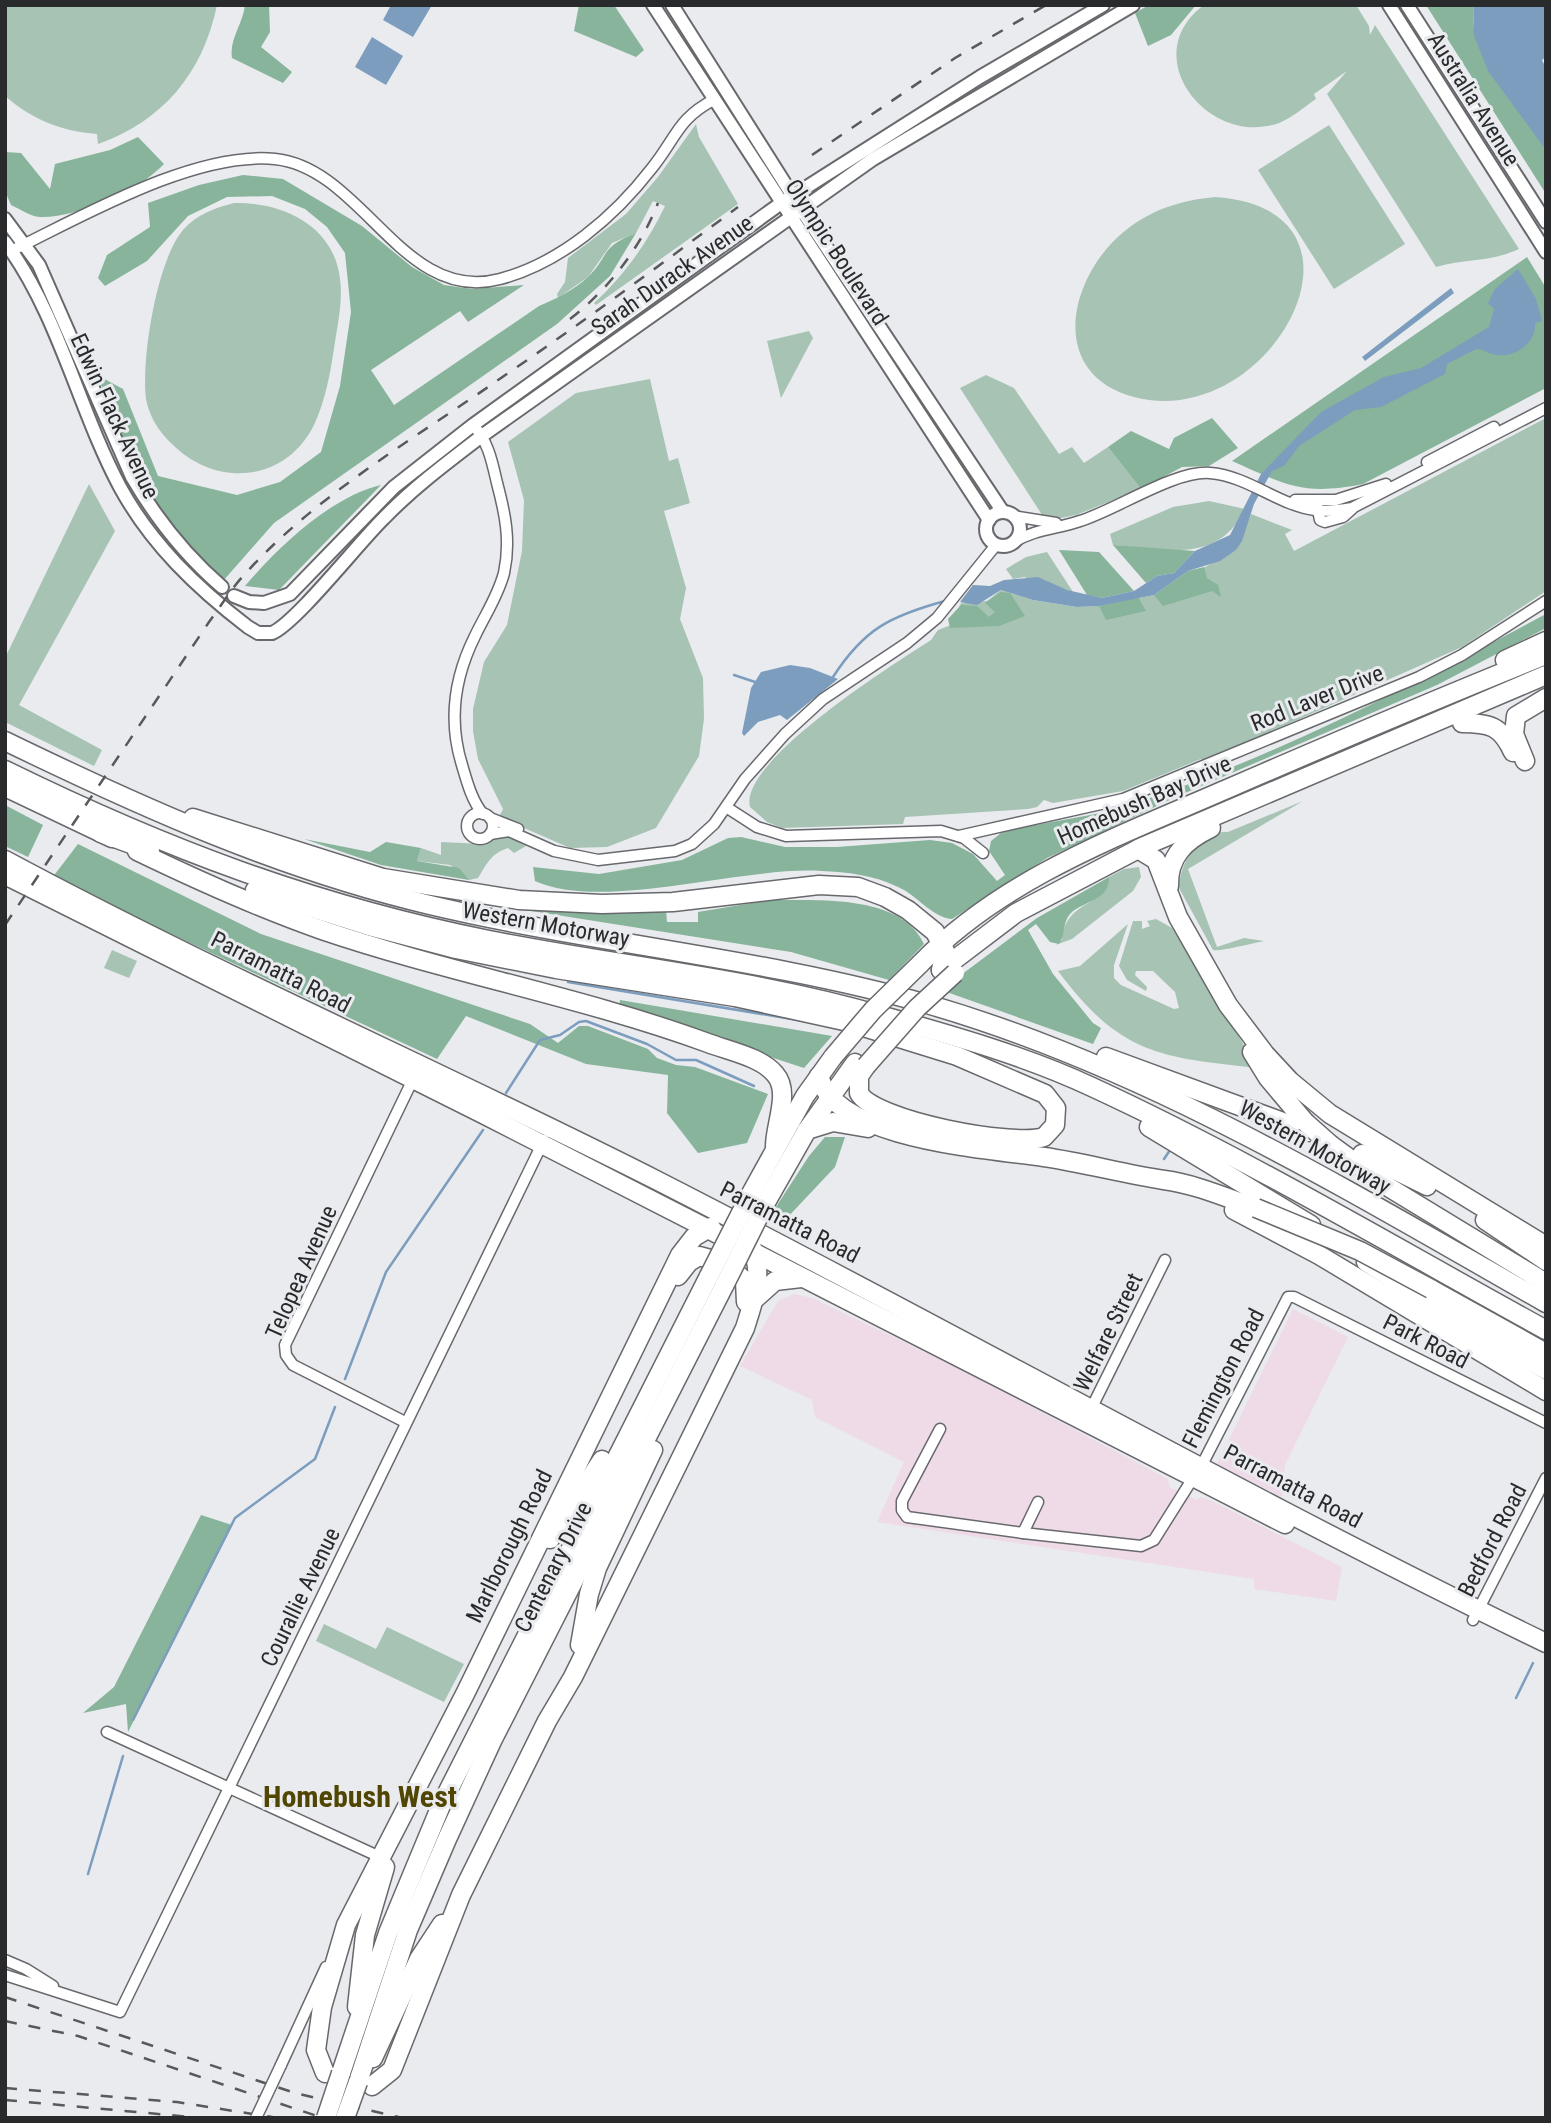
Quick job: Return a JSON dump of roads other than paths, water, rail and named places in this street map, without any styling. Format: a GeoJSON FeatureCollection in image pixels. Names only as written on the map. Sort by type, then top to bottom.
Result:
{"type":"FeatureCollection","features":[{"type":"Feature","properties":{"kind":"highway"},"geometry":{"type":"LineString","coordinates":[[1436,699],[1458,681],[1546,641]]}},
{"type":"Feature","properties":{"kind":"highway","name":"Homebush Bay Drive"},"geometry":{"type":"LineString","coordinates":[[820,1076],[873,1010],[920,964],[942,944],[1036,877],[1129,831],[1436,699],[1546,655]]}},
{"type":"Feature","properties":{"kind":"highway","name":"Homebush Bay Drive"},"geometry":{"type":"LineString","coordinates":[[860,1064],[948,972],[1016,913],[1138,849],[1546,676]]}},
{"type":"Feature","properties":{"kind":"highway"},"geometry":{"type":"LineString","coordinates":[[1368,751],[1462,723],[1546,689]]}},
{"type":"Feature","properties":{"kind":"highway"},"geometry":{"type":"LineString","coordinates":[[1462,723],[1492,725],[1500,730],[1521,761],[1514,734],[1516,716],[1546,698]]}},
{"type":"Feature","properties":{"kind":"highway","name":"Western Motorway"},"geometry":{"type":"LineString","coordinates":[[5,741],[216,838],[378,892],[549,930],[811,975],[931,1005],[1054,1050],[1187,1105],[1546,1303]]}},
{"type":"Feature","properties":{"kind":"highway"},"geometry":{"type":"LineString","coordinates":[[1170,893],[1169,873],[1173,860],[1192,837],[1325,769]]}},
{"type":"Feature","properties":{"kind":"highway","name":"Western Motorway"},"geometry":{"type":"LineString","coordinates":[[5,770],[168,846],[211,863],[336,903],[489,940],[804,996],[938,1032],[1090,1086],[1183,1132],[1546,1330]]}},
{"type":"Feature","properties":{"kind":"highway"},"geometry":{"type":"LineString","coordinates":[[5,787],[196,879],[323,930],[644,1020],[757,1062],[775,1073],[781,1086],[783,1098],[775,1125],[775,1146]]}},
{"type":"Feature","properties":{"kind":"highway"},"geometry":{"type":"LineString","coordinates":[[135,802],[383,878],[475,895],[602,904],[695,900],[819,885],[858,887],[885,897],[930,926],[942,944],[948,972]]}},
{"type":"Feature","properties":{"kind":"highway"},"geometry":{"type":"LineString","coordinates":[[1129,831],[1138,849],[1156,860],[1183,928],[1228,1005],[1307,1127],[1390,1188],[1546,1283]]}},
{"type":"Feature","properties":{"kind":"highway"},"geometry":{"type":"LineString","coordinates":[[102,833],[286,901],[421,940],[556,969],[788,1007],[910,1040],[1045,1094],[1056,1108],[1055,1125],[1044,1137],[1019,1139],[953,1130],[887,1112],[860,1097],[860,1064]]}},
{"type":"Feature","properties":{"kind":"highway","name":"Parramatta Road"},"geometry":{"type":"LineString","coordinates":[[5,860],[311,1015],[541,1144],[685,1220],[1088,1415]]}},
{"type":"Feature","properties":{"kind":"highway","name":"Parramatta Road"},"geometry":{"type":"LineString","coordinates":[[5,875],[416,1073],[551,1128],[737,1222],[1088,1415],[1476,1615],[1546,1656]]}},
{"type":"Feature","properties":{"kind":"highway","name":"Western Motorway"},"geometry":{"type":"LineString","coordinates":[[1054,1050],[1092,1052],[1307,1127]]}},
{"type":"Feature","properties":{"kind":"highway","name":"Centenary Drive"},"geometry":{"type":"LineString","coordinates":[[326,2118],[404,1893],[442,1803],[632,1424],[709,1276],[757,1200],[829,1097],[860,1064]]}},
{"type":"Feature","properties":{"kind":"highway"},"geometry":{"type":"LineString","coordinates":[[1275,1074],[1330,1114],[1546,1246]]}},
{"type":"Feature","properties":{"kind":"highway"},"geometry":{"type":"LineString","coordinates":[[820,1076],[829,1097],[868,1121],[950,1144]]}},
{"type":"Feature","properties":{"kind":"highway","name":"Centenary Drive"},"geometry":{"type":"LineString","coordinates":[[345,2118],[363,2080],[408,1930],[452,1827],[492,1741],[725,1284],[775,1146],[820,1076]]}},
{"type":"Feature","properties":{"kind":"highway","name":"Western Motorway"},"geometry":{"type":"LineString","coordinates":[[1090,1086],[1140,1122],[1236,1178],[1448,1315],[1546,1370]]}},
{"type":"Feature","properties":{"kind":"highway"},"geometry":{"type":"LineString","coordinates":[[807,1130],[827,1123],[848,1123],[898,1138],[1046,1157],[1166,1180],[1256,1208],[1360,1251],[1546,1353]]}},
{"type":"Feature","properties":{"kind":"highway","name":"Western Motorway"},"geometry":{"type":"LineString","coordinates":[[1362,1154],[1455,1202],[1546,1261]]}},
{"type":"Feature","properties":{"kind":"highway"},"geometry":{"type":"LineString","coordinates":[[1154,1179],[1262,1223],[1546,1391]]}},
{"type":"Feature","properties":{"kind":"highway","name":"Marlborough Road"},"geometry":{"type":"LineString","coordinates":[[680,1255],[685,1220]]}},
{"type":"Feature","properties":{"kind":"highway"},"geometry":{"type":"LineString","coordinates":[[547,1721],[573,1676],[756,1298],[756,1256],[737,1222]]}},
{"type":"Feature","properties":{"kind":"highway","name":"Marlborough Road"},"geometry":{"type":"LineString","coordinates":[[325,2073],[316,2050],[321,2007],[346,1925],[422,1778],[680,1255],[705,1230],[737,1222]]}},
{"type":"Feature","properties":{"kind":"highway"},"geometry":{"type":"LineString","coordinates":[[648,1319],[689,1262],[699,1256],[711,1257],[725,1263],[745,1281],[745,1306],[734,1348]]}},
{"type":"Feature","properties":{"kind":"highway"},"geometry":{"type":"LineString","coordinates":[[756,1298],[775,1281],[801,1278]]}},
{"type":"Feature","properties":{"kind":"highway"},"geometry":{"type":"LineString","coordinates":[[363,2080],[393,2070],[461,1895],[547,1721],[581,1642],[589,1594],[597,1568],[681,1390],[689,1356]]}},
{"type":"Feature","properties":{"kind":"highway"},"geometry":{"type":"LineString","coordinates":[[531,1559],[548,1543],[599,1466],[620,1425],[632,1424]]}},
{"type":"Feature","properties":{"kind":"highway","name":"Parramatta Road"},"geometry":{"type":"LineString","coordinates":[[1476,1615],[1546,1643]]}},
{"type":"Feature","properties":{"kind":"highway"},"geometry":{"type":"LineString","coordinates":[[355,2028],[365,1935],[383,1873],[422,1778]]}},
{"type":"Feature","properties":{"kind":"street","name":"Olympic Boulevard"},"geometry":{"type":"LineString","coordinates":[[653,5],[780,204],[989,520]]}},
{"type":"Feature","properties":{"kind":"street","name":"Olympic Boulevard"},"geometry":{"type":"LineString","coordinates":[[672,5],[801,209],[986,488],[1008,514]]}},
{"type":"Feature","properties":{"kind":"street","name":"Sarah Durack Avenue"},"geometry":{"type":"LineString","coordinates":[[240,599],[269,602],[290,594],[394,487],[473,425],[780,204],[980,77],[1103,5]]}},
{"type":"Feature","properties":{"kind":"street","name":"Sarah Durack Avenue"},"geometry":{"type":"LineString","coordinates":[[276,631],[385,516],[430,475],[483,435],[873,159],[987,89],[1133,5]]}},
{"type":"Feature","properties":{"kind":"street","name":"Australia Avenue"},"geometry":{"type":"LineString","coordinates":[[1389,5],[1546,252]]}},
{"type":"Feature","properties":{"kind":"street","name":"Australia Avenue"},"geometry":{"type":"LineString","coordinates":[[1407,5],[1546,222]]}},
{"type":"Feature","properties":{"kind":"street"},"geometry":{"type":"LineString","coordinates":[[7,251],[170,179],[218,163],[251,158],[276,159],[307,168],[331,182],[430,269],[464,280],[499,279],[531,268],[591,231],[633,192],[661,156],[681,122],[695,109],[715,99]]}},
{"type":"Feature","properties":{"kind":"street","name":"Edwin Flack Avenue"},"geometry":{"type":"LineString","coordinates":[[5,219],[24,244],[52,293],[132,477],[175,541],[222,587]]}},
{"type":"Feature","properties":{"kind":"street","name":"Edwin Flack Avenue"},"geometry":{"type":"LineString","coordinates":[[7,251],[37,294],[120,486],[164,551],[194,582],[248,627],[263,634],[276,631]]}},
{"type":"Feature","properties":{"kind":"street"},"geometry":{"type":"LineString","coordinates":[[639,306],[648,318]]}},
{"type":"Feature","properties":{"kind":"street"},"geometry":{"type":"LineString","coordinates":[[1081,521],[1042,522],[1008,514],[989,520],[987,536],[996,545],[1006,546],[1031,532],[1081,521],[1190,474],[1210,473],[1241,480],[1281,497],[1317,506],[1385,484],[1546,401]]}},
{"type":"Feature","properties":{"kind":"street"},"geometry":{"type":"LineString","coordinates":[[1317,506],[1320,520],[1332,522],[1352,508],[1546,408]]}},
{"type":"Feature","properties":{"kind":"street"},"geometry":{"type":"LineString","coordinates":[[473,425],[483,435],[507,520],[508,544],[504,573],[494,602],[462,664],[455,689],[456,743],[481,813],[493,826],[490,834]]}},
{"type":"Feature","properties":{"kind":"street"},"geometry":{"type":"LineString","coordinates":[[974,496],[986,488]]}},
{"type":"Feature","properties":{"kind":"street"},"geometry":{"type":"LineString","coordinates":[[1008,514],[1020,529],[1014,542]]}},
{"type":"Feature","properties":{"kind":"street"},"geometry":{"type":"LineString","coordinates":[[164,551],[175,541]]}},
{"type":"Feature","properties":{"kind":"street"},"geometry":{"type":"LineString","coordinates":[[481,813],[467,824],[470,835],[480,839],[490,834],[509,831],[533,844],[576,858],[598,860],[675,851],[699,839],[745,779],[785,734],[823,699],[908,643],[937,618],[996,545]]}},
{"type":"Feature","properties":{"kind":"street","name":"Rod Laver Drive"},"geometry":{"type":"LineString","coordinates":[[726,807],[757,827],[786,836],[934,830],[959,836],[1123,799],[1419,677],[1462,654],[1546,601]]}},
{"type":"Feature","properties":{"kind":"street"},"geometry":{"type":"LineString","coordinates":[[481,813],[520,830],[533,844]]}},
{"type":"Feature","properties":{"kind":"street"},"geometry":{"type":"LineString","coordinates":[[959,836],[983,853]]}},
{"type":"Feature","properties":{"kind":"street","name":"Telopea Avenue"},"geometry":{"type":"LineString","coordinates":[[405,1422],[293,1365],[286,1355],[285,1345],[416,1073]]}},
{"type":"Feature","properties":{"kind":"street","name":"Courallie Avenue"},"geometry":{"type":"LineString","coordinates":[[7,1976],[120,2012],[405,1422],[551,1128]]}},
{"type":"Feature","properties":{"kind":"street","name":"Welfare Street"},"geometry":{"type":"LineString","coordinates":[[1088,1415],[1165,1260]]}},
{"type":"Feature","properties":{"kind":"street","name":"Park Road"},"geometry":{"type":"LineString","coordinates":[[1288,1297],[1294,1297],[1546,1423]]}},
{"type":"Feature","properties":{"kind":"street","name":"Flemington Road"},"geometry":{"type":"LineString","coordinates":[[1023,1533],[1148,1544],[1166,1522],[1197,1471],[1288,1297]]}},
{"type":"Feature","properties":{"kind":"street"},"geometry":{"type":"LineString","coordinates":[[940,1429],[902,1501],[907,1517],[1023,1533],[1038,1502]]}},
{"type":"Feature","properties":{"kind":"street","name":"Bedford Road"},"geometry":{"type":"LineString","coordinates":[[1476,1615],[1546,1478]]}},
{"type":"Feature","properties":{"kind":"street"},"geometry":{"type":"LineString","coordinates":[[107,1732],[230,1786],[380,1857]]}},
{"type":"Feature","properties":{"kind":"street"},"geometry":{"type":"LineString","coordinates":[[256,2118],[346,1925]]}},
{"type":"Feature","properties":{"kind":"street"},"geometry":{"type":"LineString","coordinates":[[7,1976],[9,1961]]}},
{"type":"Feature","properties":{"kind":"street","name":"Courallie Avenue"},"geometry":{"type":"LineString","coordinates":[[9,1961],[62,1992]]}},
{"type":"Feature","properties":{"kind":"water"},"geometry":{"type":"Polygon","coordinates":[[[391,5],[432,5],[413,37],[383,20],[391,5]]]}},
{"type":"Feature","properties":{"kind":"water"},"geometry":{"type":"Polygon","coordinates":[[[1474,5],[1546,5],[1546,57],[1542,60],[1546,68],[1546,150],[1488,71],[1473,33],[1474,5]]]}},
{"type":"Feature","properties":{"kind":"water"},"geometry":{"type":"Polygon","coordinates":[[[372,37],[403,56],[386,85],[355,67],[372,37]]]}},
{"type":"Feature","properties":{"kind":"water"},"geometry":{"type":"Polygon","coordinates":[[[1518,269],[1536,299],[1542,321],[1535,323],[1535,331],[1528,344],[1507,355],[1476,349],[1447,364],[1445,374],[1381,407],[1355,410],[1299,446],[1284,466],[1272,471],[1254,504],[1242,541],[1236,550],[1220,561],[1188,571],[1154,595],[1099,606],[1077,607],[1033,600],[1001,590],[977,605],[960,602],[973,585],[990,586],[1004,580],[1038,577],[1067,590],[1102,598],[1134,591],[1157,576],[1174,573],[1195,551],[1230,535],[1261,474],[1321,412],[1384,377],[1421,368],[1489,327],[1494,309],[1488,303],[1495,289],[1518,269]]]}},
{"type":"Feature","properties":{"kind":"water"},"geometry":{"type":"Polygon","coordinates":[[[1451,288],[1454,293],[1365,361],[1362,357],[1451,288]]]}},
{"type":"Feature","properties":{"kind":"water"},"geometry":{"type":"Polygon","coordinates":[[[790,665],[810,668],[838,679],[787,720],[780,715],[758,722],[744,736],[742,733],[751,688],[761,672],[790,665]]]}},
{"type":"Feature","properties":{"kind":"waterway"},"geometry":{"type":"LineString","coordinates":[[833,677],[856,647],[880,627],[909,612],[945,601]]}},
{"type":"Feature","properties":{"kind":"waterway"},"geometry":{"type":"LineString","coordinates":[[734,675],[755,682]]}},
{"type":"Feature","properties":{"kind":"waterway"},"geometry":{"type":"LineString","coordinates":[[568,982],[804,1021]]}},
{"type":"Feature","properties":{"kind":"waterway"},"geometry":{"type":"LineString","coordinates":[[506,1093],[540,1040],[560,1035],[579,1022],[586,1021],[647,1044],[676,1060],[696,1060],[754,1086]]}},
{"type":"Feature","properties":{"kind":"waterway"},"geometry":{"type":"LineString","coordinates":[[912,1112],[946,1121]]}},
{"type":"Feature","properties":{"kind":"waterway"},"geometry":{"type":"LineString","coordinates":[[345,1379],[386,1272],[483,1130]]}},
{"type":"Feature","properties":{"kind":"waterway"},"geometry":{"type":"LineString","coordinates":[[1164,1159],[1170,1150]]}},
{"type":"Feature","properties":{"kind":"waterway"},"geometry":{"type":"LineString","coordinates":[[1202,1169],[1223,1182]]}},
{"type":"Feature","properties":{"kind":"waterway"},"geometry":{"type":"LineString","coordinates":[[133,1720],[235,1518],[315,1459],[335,1407]]}},
{"type":"Feature","properties":{"kind":"waterway"},"geometry":{"type":"LineString","coordinates":[[1516,1698],[1533,1663]]}},
{"type":"Feature","properties":{"kind":"waterway"},"geometry":{"type":"LineString","coordinates":[[88,1874],[123,1756]]}},
{"type":"Feature","properties":{"kind":"railway"},"geometry":{"type":"LineString","coordinates":[[812,155],[955,58],[1046,5]]}},
{"type":"Feature","properties":{"kind":"railway"},"geometry":{"type":"LineString","coordinates":[[570,319],[597,295],[622,267],[642,236],[658,203]]}},
{"type":"Feature","properties":{"kind":"railway"},"geometry":{"type":"LineString","coordinates":[[5,925],[209,622],[239,580],[272,546],[367,469],[561,336],[738,207]]}},
{"type":"Feature","properties":{"kind":"railway"},"geometry":{"type":"LineString","coordinates":[[5,1997],[295,2093],[403,2118]]}},
{"type":"Feature","properties":{"kind":"railway"},"geometry":{"type":"LineString","coordinates":[[5,2021],[78,2036],[323,2118]]}},
{"type":"Feature","properties":{"kind":"railway"},"geometry":{"type":"LineString","coordinates":[[5,2088],[177,2102],[278,2118]]}},
{"type":"Feature","properties":{"kind":"railway"},"geometry":{"type":"LineString","coordinates":[[5,2100],[202,2118]]}},
{"type":"Feature","properties":{"kind":"district","name":"Homebush West"},"geometry":{"type":"Point","coordinates":[360,1797]}}]}
